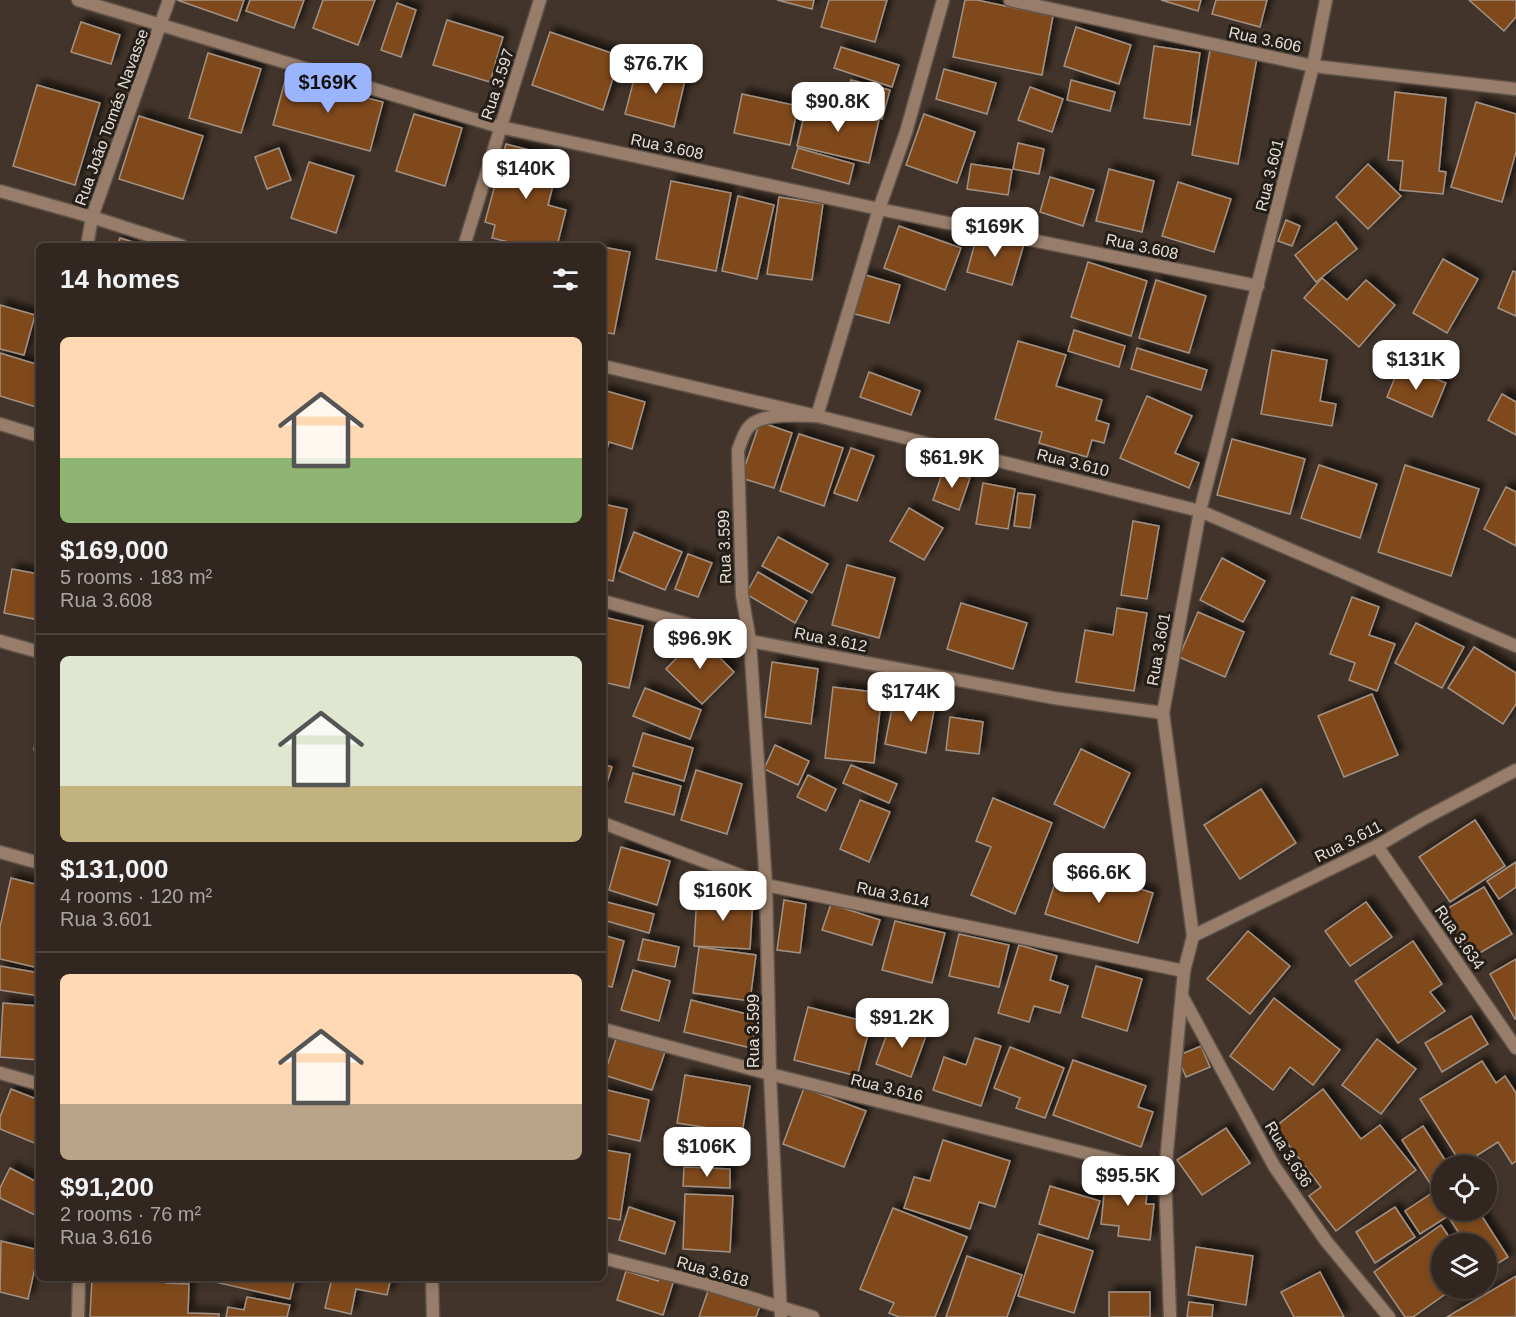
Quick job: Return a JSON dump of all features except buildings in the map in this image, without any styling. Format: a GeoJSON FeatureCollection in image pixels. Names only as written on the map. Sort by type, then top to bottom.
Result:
{"type":"FeatureCollection","features":[{"type":"Feature","properties":{"kind":"street","name":"Rua 3.608"},"geometry":{"type":"LineString","coordinates":[[78,0],[500,127],[879,209],[1258,286]]}},
{"type":"Feature","properties":{"kind":"street","name":"Rua João Tomás Navasse"},"geometry":{"type":"LineString","coordinates":[[88,243],[92,217],[169,0]]}},
{"type":"Feature","properties":{"kind":"street","name":"Rua 3.597"},"geometry":{"type":"LineString","coordinates":[[465,243],[540,0]]}},
{"type":"Feature","properties":{"kind":"street"},"geometry":{"type":"LineString","coordinates":[[817,416],[879,209],[906,132],[943,0]]}},
{"type":"Feature","properties":{"kind":"street","name":"Rua 3.606"},"geometry":{"type":"LineString","coordinates":[[1010,0],[1313,66],[1516,89]]}},
{"type":"Feature","properties":{"kind":"street","name":"Rua 3.601"},"geometry":{"type":"LineString","coordinates":[[1170,1317],[1165,1173],[1184,971],[1193,936],[1163,713],[1200,511],[1313,66],[1326,0]]}},
{"type":"Feature","properties":{"kind":"street"},"geometry":{"type":"LineString","coordinates":[[0,192],[92,217],[173,243]]}},
{"type":"Feature","properties":{"kind":"street","name":"Rua 3.610"},"geometry":{"type":"LineString","coordinates":[[606,367],[817,416],[1200,511],[1516,646]]}},
{"type":"Feature","properties":{"kind":"street","name":"Rua 3.599"},"geometry":{"type":"LineString","coordinates":[[781,1313],[770,1074],[766,885],[750,641],[742,595],[738,450],[746,429],[754,422],[765,418],[817,416]]}},
{"type":"Feature","properties":{"kind":"street"},"geometry":{"type":"LineString","coordinates":[[0,424],[36,435]]}},
{"type":"Feature","properties":{"kind":"street","name":"Rua 3.612"},"geometry":{"type":"LineString","coordinates":[[606,602],[750,641],[1054,698],[1163,713]]}},
{"type":"Feature","properties":{"kind":"street"},"geometry":{"type":"LineString","coordinates":[[0,640],[36,651]]}},
{"type":"Feature","properties":{"kind":"street","name":"Rua 3.611"},"geometry":{"type":"LineString","coordinates":[[1193,936],[1377,846],[1516,770]]}},
{"type":"Feature","properties":{"kind":"street","name":"Rua 3.614"},"geometry":{"type":"LineString","coordinates":[[606,824],[766,885],[1184,971]]}},
{"type":"Feature","properties":{"kind":"street","name":"Rua 3.634"},"geometry":{"type":"LineString","coordinates":[[1377,846],[1516,1048]]}},
{"type":"Feature","properties":{"kind":"street"},"geometry":{"type":"LineString","coordinates":[[0,852],[36,862]]}},
{"type":"Feature","properties":{"kind":"street","name":"Rua 3.636"},"geometry":{"type":"LineString","coordinates":[[1182,995],[1274,1166],[1326,1241],[1389,1317]]}},
{"type":"Feature","properties":{"kind":"street","name":"Rua 3.616"},"geometry":{"type":"LineString","coordinates":[[606,1030],[770,1074],[1165,1173]]}},
{"type":"Feature","properties":{"kind":"street"},"geometry":{"type":"LineString","coordinates":[[0,1073],[36,1083]]}},
{"type":"Feature","properties":{"kind":"street","name":"Rua 3.618"},"geometry":{"type":"LineString","coordinates":[[606,1259],[706,1284],[781,1313],[813,1317]]}},
{"type":"Feature","properties":{"kind":"street"},"geometry":{"type":"LineString","coordinates":[[78,1317],[79,1281]]}},
{"type":"Feature","properties":{"kind":"street"},"geometry":{"type":"LineString","coordinates":[[432,1281],[433,1317]]}}]}
